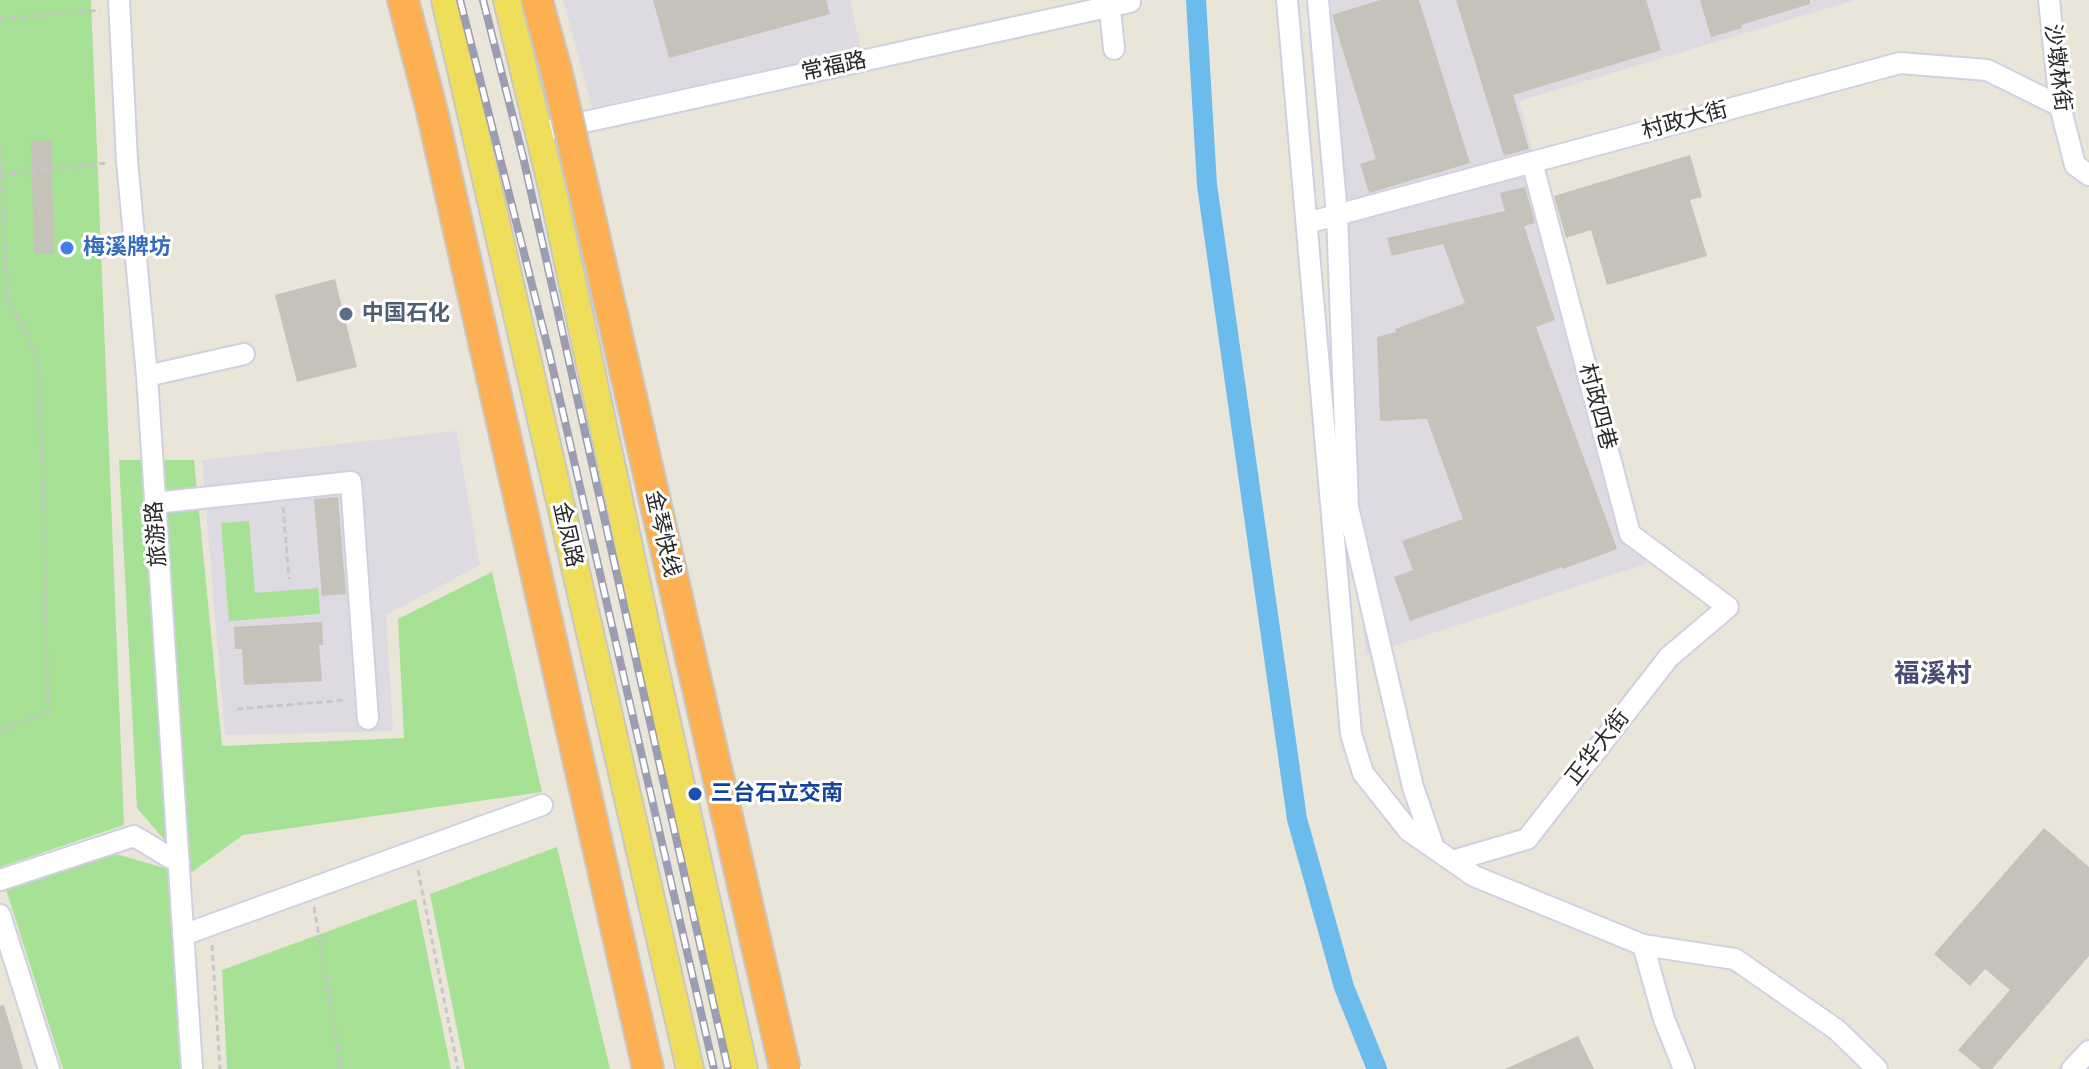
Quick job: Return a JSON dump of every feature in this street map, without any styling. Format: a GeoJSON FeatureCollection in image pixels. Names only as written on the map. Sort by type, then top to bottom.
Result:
{"type":"FeatureCollection","features":[{"type":"Feature","properties":{"kind":"highway"},"geometry":{"type":"LineString","coordinates":[[403,0],[434,123],[648,1069]]}},
{"type":"Feature","properties":{"kind":"highway","name":"金琴快线"},"geometry":{"type":"LineString","coordinates":[[537,0],[557,73],[785,1069]]}},
{"type":"Feature","properties":{"kind":"main road","name":"金凤路"},"geometry":{"type":"LineString","coordinates":[[445,0],[690,1069]]}},
{"type":"Feature","properties":{"kind":"main road"},"geometry":{"type":"LineString","coordinates":[[507,0],[539,132],[744,1069]]}},
{"type":"Feature","properties":{"kind":"street"},"geometry":{"type":"LineString","coordinates":[[1287,0],[1351,734],[1363,773],[1409,831],[1474,876],[1643,945],[1735,959],[1837,1030],[1877,1069]]}},
{"type":"Feature","properties":{"kind":"street"},"geometry":{"type":"LineString","coordinates":[[1318,0],[1337,215],[1348,507],[1413,787],[1434,848]]}},
{"type":"Feature","properties":{"kind":"street","name":"沙墩林街"},"geometry":{"type":"LineString","coordinates":[[2049,0],[2060,106],[2075,165],[2089,175]]}},
{"type":"Feature","properties":{"kind":"street","name":"常福路"},"geometry":{"type":"LineString","coordinates":[[539,132],[1116,3]]}},
{"type":"Feature","properties":{"kind":"street"},"geometry":{"type":"LineString","coordinates":[[1114,49],[1116,3]]}},
{"type":"Feature","properties":{"kind":"street","name":"旅游路"},"geometry":{"type":"LineString","coordinates":[[119,4],[127,161],[147,376],[192,1069]]}},
{"type":"Feature","properties":{"kind":"street","name":"村政大街"},"geometry":{"type":"LineString","coordinates":[[1307,223],[1900,63],[1987,70],[2060,106]]}},
{"type":"Feature","properties":{"kind":"street","name":"村政四巷"},"geometry":{"type":"LineString","coordinates":[[1532,162],[1630,534],[1728,607]]}},
{"type":"Feature","properties":{"kind":"street"},"geometry":{"type":"LineString","coordinates":[[147,376],[244,354]]}},
{"type":"Feature","properties":{"kind":"street"},"geometry":{"type":"LineString","coordinates":[[155,503],[351,482],[368,709]]}},
{"type":"Feature","properties":{"kind":"street","name":"正华大街"},"geometry":{"type":"LineString","coordinates":[[1452,861],[1527,839],[1669,657],[1728,607]]}},
{"type":"Feature","properties":{"kind":"street"},"geometry":{"type":"LineString","coordinates":[[183,935],[542,805]]}},
{"type":"Feature","properties":{"kind":"street"},"geometry":{"type":"LineString","coordinates":[[0,880],[134,836],[179,863]]}},
{"type":"Feature","properties":{"kind":"street"},"geometry":{"type":"LineString","coordinates":[[0,915],[49,1069]]}},
{"type":"Feature","properties":{"kind":"street"},"geometry":{"type":"LineString","coordinates":[[1643,945],[1664,1019],[1684,1069]]}},
{"type":"Feature","properties":{"kind":"street"},"geometry":{"type":"LineString","coordinates":[[2072,1069],[2089,1051]]}},
{"type":"Feature","properties":{"kind":"path"},"geometry":{"type":"LineString","coordinates":[[0,19],[119,4]]}},
{"type":"Feature","properties":{"kind":"path"},"geometry":{"type":"LineString","coordinates":[[0,146],[8,302],[29,338],[38,362],[48,712],[0,731]]}},
{"type":"Feature","properties":{"kind":"path"},"geometry":{"type":"LineString","coordinates":[[1,175],[127,161]]}},
{"type":"Feature","properties":{"kind":"path"},"geometry":{"type":"LineString","coordinates":[[0,236],[6,233]]}},
{"type":"Feature","properties":{"kind":"path"},"geometry":{"type":"LineString","coordinates":[[282,490],[289,579]]}},
{"type":"Feature","properties":{"kind":"path"},"geometry":{"type":"LineString","coordinates":[[237,709],[368,709]]}},
{"type":"Feature","properties":{"kind":"path"},"geometry":{"type":"LineString","coordinates":[[414,851],[458,1069]]}},
{"type":"Feature","properties":{"kind":"path"},"geometry":{"type":"LineString","coordinates":[[311,888],[341,1069]]}},
{"type":"Feature","properties":{"kind":"path"},"geometry":{"type":"LineString","coordinates":[[210,925],[220,1069]]}},
{"type":"Feature","properties":{"kind":"shaded area"},"geometry":{"type":"Polygon","coordinates":[[[563,0],[850,0],[861,50],[592,107],[563,0]]]}},
{"type":"Feature","properties":{"kind":"shaded area"},"geometry":{"type":"Polygon","coordinates":[[[1306,0],[1855,0],[1519,101],[1646,564],[1366,655],[1306,0]]]}},
{"type":"Feature","properties":{"kind":"shaded area"},"geometry":{"type":"Polygon","coordinates":[[[456,431],[480,565],[386,615],[393,731],[225,735],[202,460],[456,431]]]}},
{"type":"Feature","properties":{"kind":"green space"},"geometry":{"type":"Polygon","coordinates":[[[0,0],[91,0],[124,825],[0,867],[0,0]]]}},
{"type":"Feature","properties":{"kind":"green space"},"geometry":{"type":"Polygon","coordinates":[[[119,460],[194,460],[222,746],[404,738],[398,619],[492,572],[542,792],[243,835],[192,872],[137,808],[119,460]]]}},
{"type":"Feature","properties":{"kind":"green space"},"geometry":{"type":"Polygon","coordinates":[[[249,521],[255,593],[318,588],[320,614],[229,621],[221,523],[249,521]]]}},
{"type":"Feature","properties":{"kind":"green space"},"geometry":{"type":"Polygon","coordinates":[[[557,847],[610,1069],[465,1069],[430,894],[557,847]]]}},
{"type":"Feature","properties":{"kind":"green space"},"geometry":{"type":"Polygon","coordinates":[[[116,854],[168,869],[180,1069],[63,1069],[6,889],[116,854]]]}},
{"type":"Feature","properties":{"kind":"green space"},"geometry":{"type":"Polygon","coordinates":[[[416,899],[451,1069],[227,1069],[222,970],[416,899]]]}},
{"type":"Feature","properties":{"kind":"building"},"geometry":{"type":"Polygon","coordinates":[[[653,0],[826,0],[830,14],[669,58],[653,0]]]}},
{"type":"Feature","properties":{"kind":"building"},"geometry":{"type":"Polygon","coordinates":[[[1380,0],[1419,0],[1470,163],[1369,193],[1360,164],[1376,159],[1332,15],[1380,0]]]}},
{"type":"Feature","properties":{"kind":"building"},"geometry":{"type":"Polygon","coordinates":[[[1456,0],[1646,0],[1661,50],[1513,95],[1529,149],[1504,156],[1456,0]]]}},
{"type":"Feature","properties":{"kind":"building"},"geometry":{"type":"Polygon","coordinates":[[[1700,0],[1810,0],[1810,4],[1711,37],[1700,0]]]}},
{"type":"Feature","properties":{"kind":"building"},"geometry":{"type":"Polygon","coordinates":[[[51,140],[54,254],[34,254],[31,141],[51,140]]]}},
{"type":"Feature","properties":{"kind":"building"},"geometry":{"type":"Polygon","coordinates":[[[1690,155],[1702,197],[1690,200],[1707,256],[1607,285],[1591,230],[1566,238],[1554,196],[1690,155]]]}},
{"type":"Feature","properties":{"kind":"building"},"geometry":{"type":"Polygon","coordinates":[[[1525,187],[1535,223],[1524,226],[1555,320],[1536,327],[1617,549],[1410,621],[1394,577],[1413,570],[1402,541],[1463,519],[1427,419],[1380,421],[1377,337],[1465,303],[1443,244],[1392,256],[1387,238],[1505,211],[1500,193],[1525,187]]]}},
{"type":"Feature","properties":{"kind":"building"},"geometry":{"type":"Polygon","coordinates":[[[335,279],[357,367],[297,382],[275,295],[335,279]]]}},
{"type":"Feature","properties":{"kind":"building"},"geometry":{"type":"Polygon","coordinates":[[[338,497],[346,594],[322,596],[314,499],[338,497]]]}},
{"type":"Feature","properties":{"kind":"building"},"geometry":{"type":"Polygon","coordinates":[[[322,622],[323,645],[319,645],[322,681],[244,685],[242,649],[235,649],[234,627],[322,622]]]}},
{"type":"Feature","properties":{"kind":"building"},"geometry":{"type":"Polygon","coordinates":[[[2044,828],[2089,867],[2089,956],[1992,1069],[1981,1069],[1958,1050],[2010,990],[1985,969],[1970,986],[1934,954],[2044,828]]]}},
{"type":"Feature","properties":{"kind":"building"},"geometry":{"type":"Polygon","coordinates":[[[4,1005],[23,1069],[0,1069],[0,1006],[4,1005]]]}},
{"type":"Feature","properties":{"kind":"building"},"geometry":{"type":"Polygon","coordinates":[[[1578,1036],[1594,1069],[1505,1069],[1578,1036]]]}},
{"type":"Feature","properties":{"kind":"waterway"},"geometry":{"type":"LineString","coordinates":[[1196,0],[1207,185],[1297,819],[1344,987],[1377,1069]]}},
{"type":"Feature","properties":{"kind":"railway"},"geometry":{"type":"LineString","coordinates":[[460,0],[549,352],[714,1069]]}},
{"type":"Feature","properties":{"kind":"railway"},"geometry":{"type":"LineString","coordinates":[[483,0],[524,161],[728,1069]]}},
{"type":"Feature","properties":{"kind":"place","name":"梅溪牌坊"},"geometry":{"type":"Point","coordinates":[67,248]}},
{"type":"Feature","properties":{"kind":"place","name":"中国石化"},"geometry":{"type":"Point","coordinates":[346,314]}},
{"type":"Feature","properties":{"kind":"place","name":"三台石立交南"},"geometry":{"type":"Point","coordinates":[695,794]}},
{"type":"Feature","properties":{"kind":"district","name":"福溪村"},"geometry":{"type":"Point","coordinates":[1933,675]}}]}
